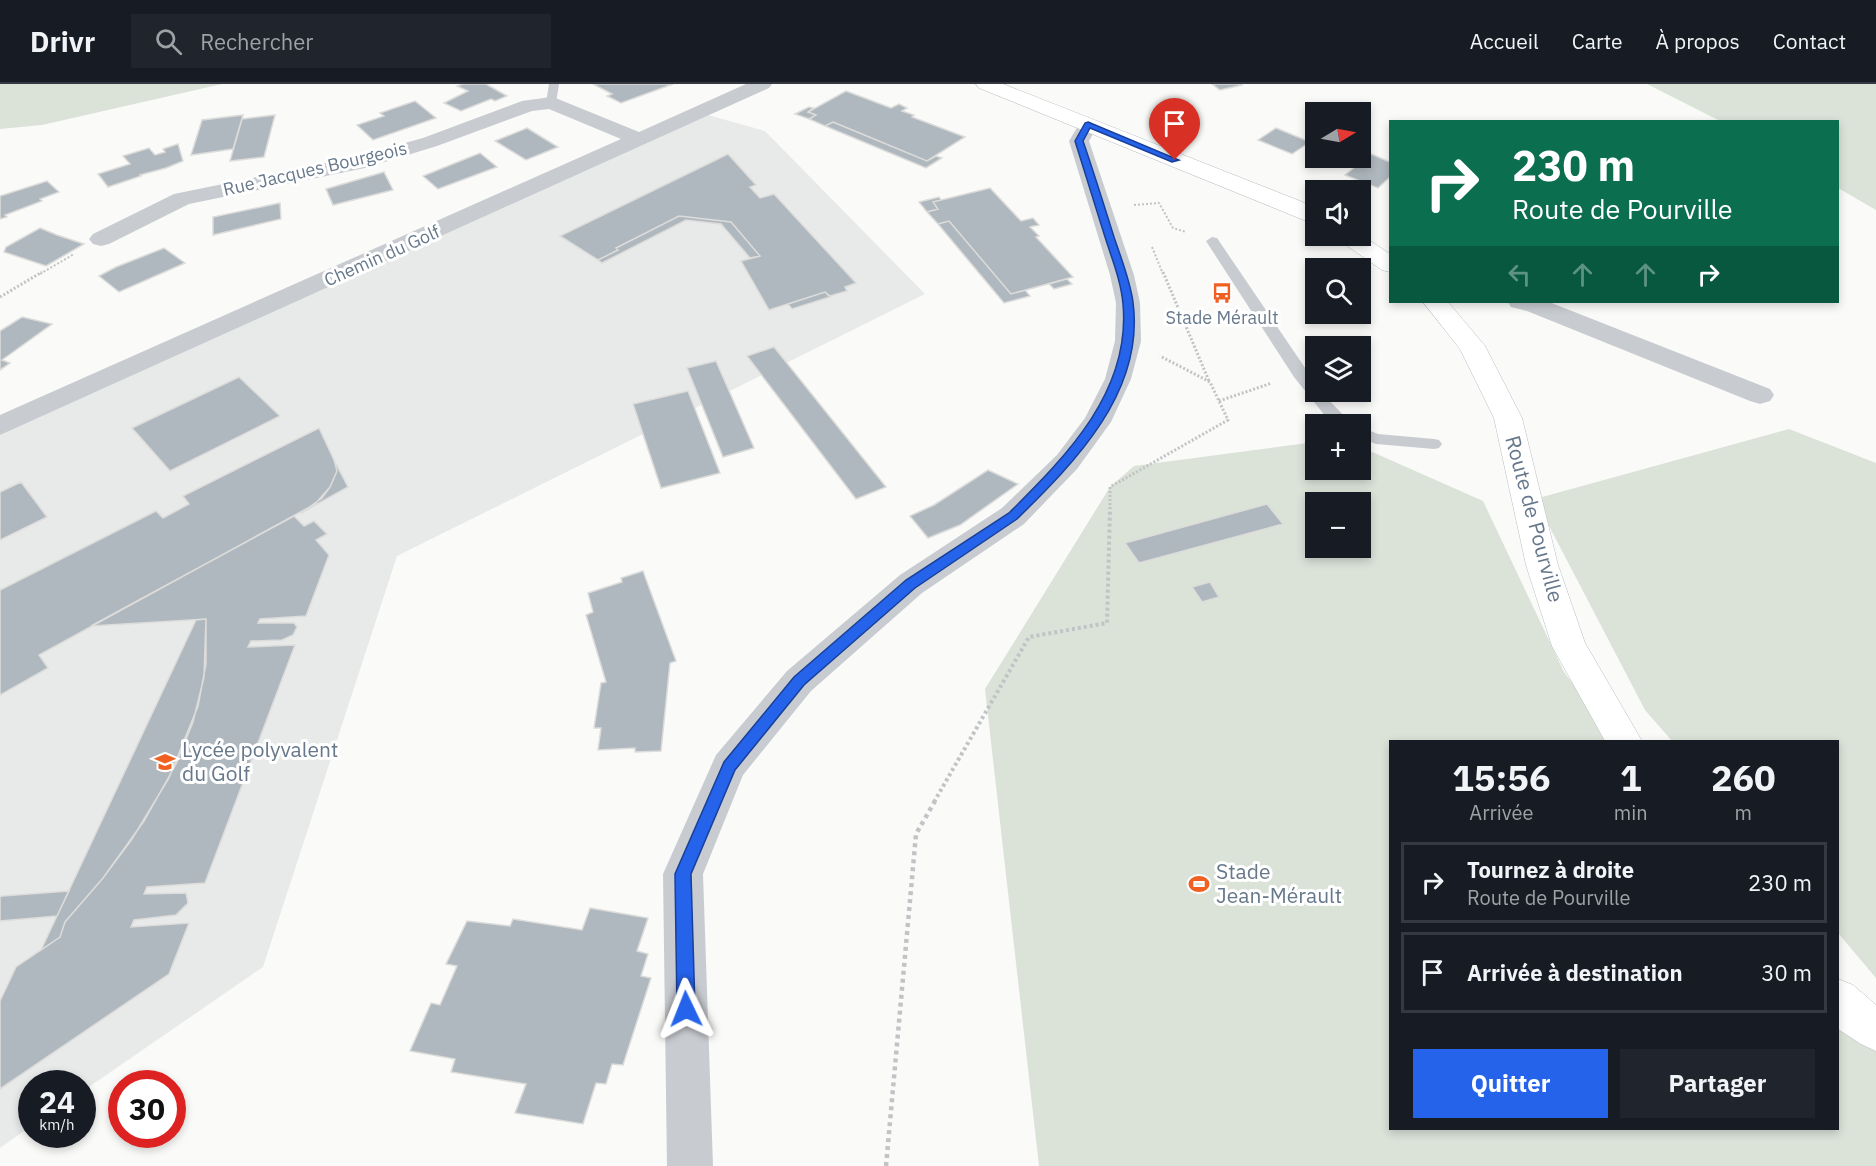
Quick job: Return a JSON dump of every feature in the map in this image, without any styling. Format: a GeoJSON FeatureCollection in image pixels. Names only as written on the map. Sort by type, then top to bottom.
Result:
{"type":"FeatureCollection","features":[{"type":"Feature","properties":{"kind":"main road"},"geometry":{"type":"LineString","coordinates":[[986,84],[1305,212]]}},
{"type":"Feature","properties":{"kind":"main road"},"geometry":{"type":"LineString","coordinates":[[1362,246],[1389,264]]}},
{"type":"Feature","properties":{"kind":"main road","name":"Route de Pourville"},"geometry":{"type":"LineString","coordinates":[[1436,303],[1472,346],[1508,418],[1542,565],[1569,646],[1623,740]]}},
{"type":"Feature","properties":{"kind":"main road"},"geometry":{"type":"LineString","coordinates":[[1839,1001],[1858,1019],[1876,1029]]}},
{"type":"Feature","properties":{"kind":"street","name":"Chemin du Golf"},"geometry":{"type":"LineString","coordinates":[[0,426],[762,84]]}},
{"type":"Feature","properties":{"kind":"street","name":"Rue Jacques Bourgeois"},"geometry":{"type":"LineString","coordinates":[[101,239],[182,199],[357,163],[430,142],[553,94],[640,140]]}},
{"type":"Feature","properties":{"kind":"street"},"geometry":{"type":"LineString","coordinates":[[690,1166],[683,874],[729,766],[799,681],[910,584],[1013,516],[1067,462],[1097,422],[1118,379],[1128,341],[1128,303],[1122,275],[1079,141],[1088,125]]}},
{"type":"Feature","properties":{"kind":"street"},"geometry":{"type":"LineString","coordinates":[[1526,303],[1761,395]]}},
{"type":"Feature","properties":{"kind":"lane"},"geometry":{"type":"LineString","coordinates":[[1212,241],[1299,374],[1332,414]]}},
{"type":"Feature","properties":{"kind":"lane"},"geometry":{"type":"LineString","coordinates":[[1371,437],[1434,444]]}},
{"type":"Feature","properties":{"kind":"path"},"geometry":{"type":"LineString","coordinates":[[1138,215],[1134,205],[1159,203],[1173,228],[1212,241]]}},
{"type":"Feature","properties":{"kind":"path"},"geometry":{"type":"LineString","coordinates":[[0,297],[101,239]]}},
{"type":"Feature","properties":{"kind":"path"},"geometry":{"type":"LineString","coordinates":[[886,1166],[916,834],[1029,638],[1107,623],[1110,487],[1228,420],[1152,246]]}},
{"type":"Feature","properties":{"kind":"path"},"geometry":{"type":"LineString","coordinates":[[1128,341],[1210,382]]}},
{"type":"Feature","properties":{"kind":"path"},"geometry":{"type":"LineString","coordinates":[[1219,401],[1299,374]]}},
{"type":"Feature","properties":{"kind":"shaded area"},"geometry":{"type":"Polygon","coordinates":[[[0,84],[222,84],[42,125],[0,129],[0,84]]]}},
{"type":"Feature","properties":{"kind":"shaded area"},"geometry":{"type":"Polygon","coordinates":[[[1647,84],[1876,84],[1876,210],[1839,189],[1839,120],[1718,120],[1647,84]]]}},
{"type":"Feature","properties":{"kind":"shaded area","name":"Lycée polyvalent du Golf"},"geometry":{"type":"Polygon","coordinates":[[[701,113],[765,131],[925,294],[397,556],[263,967],[113,1070],[108,1070],[108,1074],[96,1082],[96,1070],[18,1070],[18,1135],[0,1148],[0,418],[701,113]]]}},
{"type":"Feature","properties":{"kind":"shaded area"},"geometry":{"type":"Polygon","coordinates":[[[1789,429],[1876,463],[1876,978],[1839,934],[1839,740],[1671,740],[1645,710],[1535,499],[1789,429]]]}},
{"type":"Feature","properties":{"kind":"shaded area","name":"Stade Jean-Mérault"},"geometry":{"type":"Polygon","coordinates":[[[1305,443],[1305,480],[1371,480],[1371,451],[1483,501],[1564,672],[1615,740],[1389,740],[1389,1130],[1839,1130],[1839,1027],[1876,1051],[1876,1166],[1039,1166],[985,689],[1110,487],[1134,466],[1305,443]]]}},
{"type":"Feature","properties":{"kind":"building"},"geometry":{"type":"Polygon","coordinates":[[[486,84],[507,96],[495,101],[491,99],[461,111],[444,103],[468,91],[457,86],[486,84]]]}},
{"type":"Feature","properties":{"kind":"building"},"geometry":{"type":"Polygon","coordinates":[[[593,84],[673,84],[621,103],[607,96],[612,94],[593,84]]]}},
{"type":"Feature","properties":{"kind":"building"},"geometry":{"type":"Polygon","coordinates":[[[1212,84],[1241,84],[1242,85],[1220,90],[1212,84]]]}},
{"type":"Feature","properties":{"kind":"building"},"geometry":{"type":"Polygon","coordinates":[[[846,91],[891,108],[899,104],[907,108],[902,111],[914,115],[912,117],[965,137],[927,161],[833,122],[825,126],[809,119],[816,115],[808,112],[846,91]]]}},
{"type":"Feature","properties":{"kind":"building"},"geometry":{"type":"Polygon","coordinates":[[[415,101],[436,118],[373,140],[357,125],[384,116],[380,113],[415,101]]]}},
{"type":"Feature","properties":{"kind":"building"},"geometry":{"type":"Polygon","coordinates":[[[809,107],[813,108],[808,112],[816,115],[809,119],[795,114],[809,107]]]}},
{"type":"Feature","properties":{"kind":"building"},"geometry":{"type":"Polygon","coordinates":[[[243,115],[233,149],[191,155],[202,120],[243,115]]]}},
{"type":"Feature","properties":{"kind":"building"},"geometry":{"type":"Polygon","coordinates":[[[275,115],[264,157],[230,161],[242,119],[275,115]]]}},
{"type":"Feature","properties":{"kind":"building"},"geometry":{"type":"Polygon","coordinates":[[[833,122],[927,161],[936,156],[942,158],[926,168],[825,126],[833,122]]]}},
{"type":"Feature","properties":{"kind":"building"},"geometry":{"type":"Polygon","coordinates":[[[527,128],[558,147],[526,160],[495,141],[527,128]]]}},
{"type":"Feature","properties":{"kind":"building"},"geometry":{"type":"Polygon","coordinates":[[[1276,128],[1305,140],[1305,145],[1292,154],[1258,140],[1276,128]]]}},
{"type":"Feature","properties":{"kind":"building"},"geometry":{"type":"Polygon","coordinates":[[[178,144],[183,161],[166,168],[108,187],[98,174],[130,164],[123,156],[149,148],[155,155],[165,152],[163,149],[178,144]]]}},
{"type":"Feature","properties":{"kind":"building"},"geometry":{"type":"Polygon","coordinates":[[[480,153],[497,167],[438,189],[423,176],[480,153]]]}},
{"type":"Feature","properties":{"kind":"building"},"geometry":{"type":"Polygon","coordinates":[[[728,154],[756,185],[750,187],[760,198],[774,194],[856,283],[845,287],[847,291],[830,296],[825,292],[769,310],[741,261],[760,256],[731,222],[679,216],[616,248],[618,250],[598,260],[560,236],[728,154]]]}},
{"type":"Feature","properties":{"kind":"building"},"geometry":{"type":"Polygon","coordinates":[[[1371,154],[1389,162],[1389,178],[1378,188],[1371,185],[1371,180],[1358,180],[1345,175],[1354,168],[1371,168],[1371,154]]]}},
{"type":"Feature","properties":{"kind":"building"},"geometry":{"type":"Polygon","coordinates":[[[384,172],[393,190],[333,205],[326,189],[384,172]]]}},
{"type":"Feature","properties":{"kind":"building"},"geometry":{"type":"Polygon","coordinates":[[[47,181],[59,192],[0,219],[0,196],[47,181]]]}},
{"type":"Feature","properties":{"kind":"building"},"geometry":{"type":"Polygon","coordinates":[[[990,188],[1021,221],[1033,218],[1039,225],[1030,227],[1039,236],[1036,237],[1073,277],[1011,294],[949,221],[938,224],[927,212],[938,209],[933,202],[990,188]]]}},
{"type":"Feature","properties":{"kind":"building"},"geometry":{"type":"Polygon","coordinates":[[[939,197],[941,200],[933,202],[938,209],[927,212],[919,202],[939,197]]]}},
{"type":"Feature","properties":{"kind":"building"},"geometry":{"type":"Polygon","coordinates":[[[280,203],[281,219],[213,235],[213,217],[280,203]]]}},
{"type":"Feature","properties":{"kind":"building"},"geometry":{"type":"Polygon","coordinates":[[[679,216],[731,222],[760,256],[750,258],[721,224],[686,220],[602,263],[598,260],[618,250],[616,248],[679,216]]]}},
{"type":"Feature","properties":{"kind":"building"},"geometry":{"type":"Polygon","coordinates":[[[949,221],[1011,294],[1025,290],[1030,296],[1004,303],[938,224],[949,221]]]}},
{"type":"Feature","properties":{"kind":"building"},"geometry":{"type":"Polygon","coordinates":[[[40,228],[84,244],[46,266],[4,252],[6,247],[40,228]]]}},
{"type":"Feature","properties":{"kind":"building"},"geometry":{"type":"Polygon","coordinates":[[[164,248],[185,263],[119,292],[99,276],[116,267],[164,248]]]}},
{"type":"Feature","properties":{"kind":"building"},"geometry":{"type":"Polygon","coordinates":[[[1067,279],[1072,284],[1054,289],[1049,284],[1067,279]]]}},
{"type":"Feature","properties":{"kind":"building"},"geometry":{"type":"Polygon","coordinates":[[[825,292],[830,297],[792,309],[788,304],[825,292]]]}},
{"type":"Feature","properties":{"kind":"building"},"geometry":{"type":"Polygon","coordinates":[[[22,317],[52,324],[2,360],[10,363],[0,370],[0,331],[22,317]]]}},
{"type":"Feature","properties":{"kind":"building"},"geometry":{"type":"Polygon","coordinates":[[[774,347],[886,487],[856,499],[747,356],[774,347]]]}},
{"type":"Feature","properties":{"kind":"building"},"geometry":{"type":"Polygon","coordinates":[[[716,361],[754,448],[723,457],[687,368],[716,361]]]}},
{"type":"Feature","properties":{"kind":"building"},"geometry":{"type":"Polygon","coordinates":[[[239,377],[280,416],[170,471],[132,428],[239,377]]]}},
{"type":"Feature","properties":{"kind":"building"},"geometry":{"type":"Polygon","coordinates":[[[688,391],[720,473],[661,488],[633,404],[688,391]]]}},
{"type":"Feature","properties":{"kind":"building"},"geometry":{"type":"Polygon","coordinates":[[[319,428],[337,471],[330,487],[315,504],[39,655],[48,668],[0,695],[0,590],[156,511],[163,518],[189,504],[183,496],[319,428]]]}},
{"type":"Feature","properties":{"kind":"building"},"geometry":{"type":"Polygon","coordinates":[[[334,460],[348,487],[301,513],[322,498],[330,487],[337,471],[334,460]]]}},
{"type":"Feature","properties":{"kind":"building"},"geometry":{"type":"Polygon","coordinates":[[[988,470],[1018,484],[960,525],[928,538],[910,516],[934,505],[988,470]]]}},
{"type":"Feature","properties":{"kind":"building"},"geometry":{"type":"Polygon","coordinates":[[[21,482],[47,517],[0,540],[0,492],[21,482]]]}},
{"type":"Feature","properties":{"kind":"building"},"geometry":{"type":"Polygon","coordinates":[[[1267,504],[1283,524],[1139,563],[1125,543],[1267,504]]]}},
{"type":"Feature","properties":{"kind":"building"},"geometry":{"type":"Polygon","coordinates":[[[294,516],[304,526],[314,521],[327,534],[316,540],[329,555],[306,616],[260,619],[258,623],[294,623],[297,627],[293,635],[282,640],[251,641],[248,647],[295,645],[205,883],[147,887],[144,894],[186,893],[188,903],[176,915],[134,920],[131,927],[189,923],[169,974],[28,1070],[18,1070],[18,1077],[0,1089],[0,1001],[16,967],[60,937],[65,922],[103,878],[144,821],[176,764],[193,722],[204,677],[206,619],[91,626],[294,516]]]}},
{"type":"Feature","properties":{"kind":"building"},"geometry":{"type":"Polygon","coordinates":[[[643,571],[676,661],[670,663],[661,751],[635,752],[635,748],[598,750],[601,728],[594,728],[601,683],[606,682],[586,615],[593,612],[588,593],[622,582],[621,578],[643,571]]]}},
{"type":"Feature","properties":{"kind":"building"},"geometry":{"type":"Polygon","coordinates":[[[1210,582],[1219,597],[1202,602],[1192,587],[1210,582]]]}},
{"type":"Feature","properties":{"kind":"building"},"geometry":{"type":"Polygon","coordinates":[[[206,619],[206,664],[198,706],[169,778],[132,839],[103,878],[65,922],[60,937],[41,950],[196,620],[206,619]]]}},
{"type":"Feature","properties":{"kind":"building"},"geometry":{"type":"Polygon","coordinates":[[[69,891],[57,916],[0,921],[0,897],[2,896],[69,891]]]}},
{"type":"Feature","properties":{"kind":"building"},"geometry":{"type":"Polygon","coordinates":[[[590,908],[648,918],[637,951],[648,954],[641,976],[651,978],[623,1065],[612,1064],[606,1084],[596,1083],[583,1124],[515,1113],[526,1084],[451,1072],[455,1059],[410,1051],[431,1003],[440,1005],[457,966],[446,964],[467,921],[510,926],[513,919],[582,930],[590,908]]]}},
{"type":"Feature","properties":{"kind":"place","name":"Stade Mérault"},"geometry":{"type":"Point","coordinates":[1222,293]}},
{"type":"Feature","properties":{"kind":"place","name":"Lycée polyvalent du Golf"},"geometry":{"type":"Point","coordinates":[165,762]}},
{"type":"Feature","properties":{"kind":"place","name":"Stade Jean-Mérault"},"geometry":{"type":"Point","coordinates":[1199,884]}},
{"type":"Feature","properties":{"kind":"route"},"geometry":{"type":"LineString","coordinates":[[686,1009],[683,874],[729,766],[799,681],[910,584],[1013,516],[1067,462],[1097,422],[1118,379],[1128,341],[1128,303],[1122,275],[1079,141],[1082,134],[1088,125],[1175,160]]}}]}
